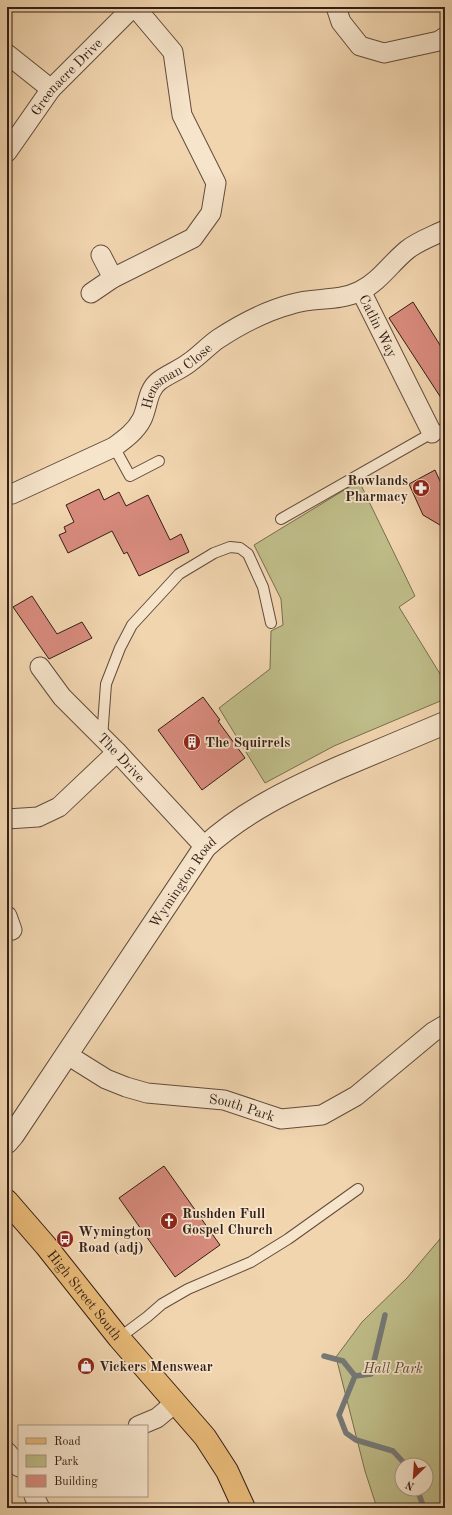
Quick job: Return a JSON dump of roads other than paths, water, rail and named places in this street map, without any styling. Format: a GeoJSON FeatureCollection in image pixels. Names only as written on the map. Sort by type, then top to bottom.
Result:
{"type":"FeatureCollection","features":[{"type":"Feature","properties":{"kind":"main road","name":"High Street South"},"geometry":{"type":"LineString","coordinates":[[7,1201],[46,1246],[119,1338],[205,1437],[227,1471],[244,1508]]}},
{"type":"Feature","properties":{"kind":"street","name":"Greenacre Drive"},"geometry":{"type":"LineString","coordinates":[[7,152],[51,89],[134,7]]}},
{"type":"Feature","properties":{"kind":"street"},"geometry":{"type":"LineString","coordinates":[[90,292],[113,278],[193,238],[212,213],[216,183],[182,115],[173,52],[134,7]]}},
{"type":"Feature","properties":{"kind":"street"},"geometry":{"type":"LineString","coordinates":[[336,7],[341,22],[360,46],[372,50],[384,53],[439,41],[445,37]]}},
{"type":"Feature","properties":{"kind":"street"},"geometry":{"type":"LineString","coordinates":[[7,54],[51,89]]}},
{"type":"Feature","properties":{"kind":"street","name":"Catlin Way"},"geometry":{"type":"LineString","coordinates":[[438,431],[361,291],[386,271],[408,249],[445,230]]}},
{"type":"Feature","properties":{"kind":"street"},"geometry":{"type":"LineString","coordinates":[[101,254],[113,278]]}},
{"type":"Feature","properties":{"kind":"street","name":"Hensman Close"},"geometry":{"type":"LineString","coordinates":[[12,494],[114,447],[128,437],[138,427],[147,407],[150,392],[157,382],[178,371],[217,340],[244,323],[270,311],[291,304],[307,300],[342,298],[361,291]]}},
{"type":"Feature","properties":{"kind":"street","name":"The Drive"},"geometry":{"type":"LineString","coordinates":[[40,667],[62,697],[117,752],[205,847]]}},
{"type":"Feature","properties":{"kind":"street","name":"Wymington Road"},"geometry":{"type":"LineString","coordinates":[[7,1142],[205,847],[219,834],[236,822],[291,789],[445,723]]}},
{"type":"Feature","properties":{"kind":"street"},"geometry":{"type":"LineString","coordinates":[[7,820],[38,817],[58,807],[117,752]]}},
{"type":"Feature","properties":{"kind":"street","name":"South Park"},"geometry":{"type":"LineString","coordinates":[[66,1054],[106,1079],[126,1087],[147,1093],[224,1100],[281,1119],[322,1115],[356,1096],[433,1032],[445,1025]]}},
{"type":"Feature","properties":{"kind":"street"},"geometry":{"type":"LineString","coordinates":[[140,1425],[156,1418],[175,1403]]}},
{"type":"Feature","properties":{"kind":"street"},"geometry":{"type":"LineString","coordinates":[[7,1452],[18,1466]]}},
{"type":"Feature","properties":{"kind":"street"},"geometry":{"type":"LineString","coordinates":[[34,1497],[40,1508]]}},
{"type":"Feature","properties":{"kind":"lane"},"geometry":{"type":"LineString","coordinates":[[280,519],[438,431]]}},
{"type":"Feature","properties":{"kind":"lane"},"geometry":{"type":"LineString","coordinates":[[114,447],[130,476],[159,461]]}},
{"type":"Feature","properties":{"kind":"lane"},"geometry":{"type":"LineString","coordinates":[[102,738],[106,684],[120,648],[137,619],[178,574],[214,553],[230,547],[240,548],[248,554],[264,587],[270,623]]}},
{"type":"Feature","properties":{"kind":"lane"},"geometry":{"type":"LineString","coordinates":[[119,1338],[162,1304],[188,1290],[252,1262],[288,1239],[358,1188]]}},
{"type":"Feature","properties":{"kind":"waterway"},"geometry":{"type":"LineString","coordinates":[[385,1315],[371,1374],[355,1376],[339,1415],[346,1433],[356,1440],[393,1451],[399,1457]]}},
{"type":"Feature","properties":{"kind":"waterway"},"geometry":{"type":"LineString","coordinates":[[324,1356],[343,1361],[355,1376]]}},
{"type":"Feature","properties":{"kind":"waterway"},"geometry":{"type":"LineString","coordinates":[[420,1497],[424,1508]]}},
{"type":"Feature","properties":{"kind":"place","name":"Rowlands Pharmacy"},"geometry":{"type":"Point","coordinates":[421,488]}},
{"type":"Feature","properties":{"kind":"place","name":"The Squirrels"},"geometry":{"type":"Point","coordinates":[192,742]}},
{"type":"Feature","properties":{"kind":"place","name":"Rushden Full Gospel Church"},"geometry":{"type":"Point","coordinates":[169,1221]}},
{"type":"Feature","properties":{"kind":"place","name":"Wymington Road (adj)"},"geometry":{"type":"Point","coordinates":[65,1239]}},
{"type":"Feature","properties":{"kind":"place","name":"Vickers Menswear"},"geometry":{"type":"Point","coordinates":[86,1366]}},
{"type":"Feature","properties":{"kind":"park label","name":"Hall Park"},"geometry":{"type":"Point","coordinates":[393,1368]}}]}
